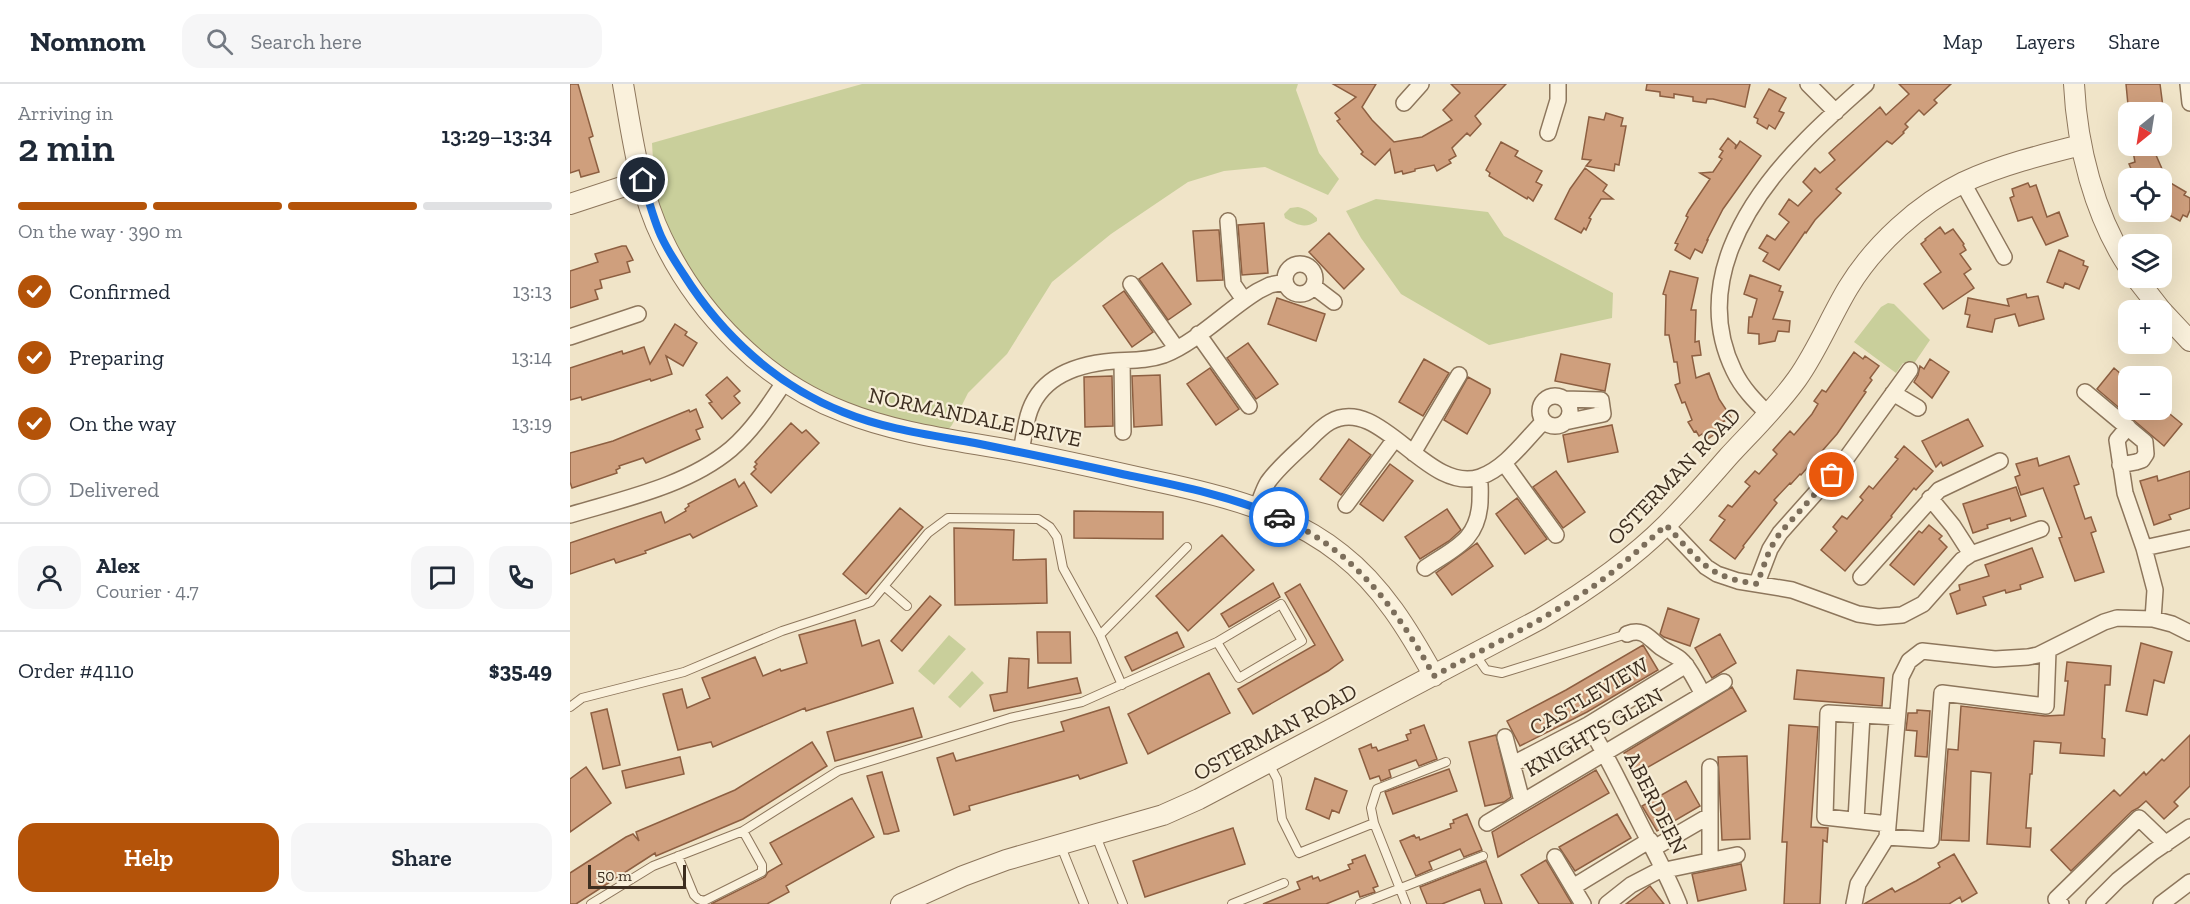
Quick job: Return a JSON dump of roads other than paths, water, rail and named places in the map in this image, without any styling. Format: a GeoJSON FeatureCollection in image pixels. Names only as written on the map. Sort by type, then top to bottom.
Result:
{"type":"FeatureCollection","features":[{"type":"Feature","properties":{"kind":"street","name":"NORMANDALE DRIVE"},"geometry":{"type":"LineString","coordinates":[[623,84],[643,180],[662,238],[699,299],[715,319],[742,347],[785,381],[818,401],[872,421],[914,432],[1204,491],[1257,507],[1285,519],[1341,554],[1364,574],[1404,625],[1434,676]]}},
{"type":"Feature","properties":{"kind":"street"},"geometry":{"type":"LineString","coordinates":[[1404,103],[1421,84]]}},
{"type":"Feature","properties":{"kind":"street"},"geometry":{"type":"LineString","coordinates":[[1548,133],[1558,100],[1558,84]]}},
{"type":"Feature","properties":{"kind":"street"},"geometry":{"type":"LineString","coordinates":[[1808,84],[1836,112]]}},
{"type":"Feature","properties":{"kind":"street"},"geometry":{"type":"LineString","coordinates":[[1768,414],[1748,393],[1734,372],[1728,355],[1721,328],[1720,300],[1723,273],[1733,240],[1749,208],[1802,143],[1866,84]]}},
{"type":"Feature","properties":{"kind":"street"},"geometry":{"type":"LineString","coordinates":[[2074,84],[2081,145],[2099,207],[2118,246]]}},
{"type":"Feature","properties":{"kind":"street"},"geometry":{"type":"LineString","coordinates":[[2188,84],[2190,103]]}},
{"type":"Feature","properties":{"kind":"street","name":"OSTERMAN ROAD"},"geometry":{"type":"LineString","coordinates":[[901,904],[963,876],[1059,843],[1163,815],[1199,800],[1540,619],[1589,590],[1666,525],[1768,414],[1797,379],[1817,348],[1849,287],[1889,238],[1920,211],[1963,183],[2040,155],[2081,145]]}},
{"type":"Feature","properties":{"kind":"street"},"geometry":{"type":"LineString","coordinates":[[570,204],[643,180]]}},
{"type":"Feature","properties":{"kind":"street"},"geometry":{"type":"LineString","coordinates":[[1963,183],[2004,258]]}},
{"type":"Feature","properties":{"kind":"street"},"geometry":{"type":"LineString","coordinates":[[1228,221],[1233,284],[1244,300]]}},
{"type":"Feature","properties":{"kind":"street"},"geometry":{"type":"LineString","coordinates":[[1299,264],[1304,265],[1309,267],[1314,276],[1313,286],[1305,293],[1295,293],[1290,291],[1285,277],[1290,268],[1299,264]]}},
{"type":"Feature","properties":{"kind":"street"},"geometry":{"type":"LineString","coordinates":[[1021,452],[1028,416],[1033,404],[1040,391],[1062,374],[1088,364],[1153,358],[1177,348],[1244,300],[1270,285],[1285,282]]}},
{"type":"Feature","properties":{"kind":"street"},"geometry":{"type":"LineString","coordinates":[[1131,284],[1177,348]]}},
{"type":"Feature","properties":{"kind":"street"},"geometry":{"type":"LineString","coordinates":[[1313,286],[1334,302]]}},
{"type":"Feature","properties":{"kind":"street"},"geometry":{"type":"LineString","coordinates":[[2144,288],[2153,300]]}},
{"type":"Feature","properties":{"kind":"street"},"geometry":{"type":"LineString","coordinates":[[570,337],[638,314]]}},
{"type":"Feature","properties":{"kind":"street"},"geometry":{"type":"LineString","coordinates":[[2172,322],[2190,341]]}},
{"type":"Feature","properties":{"kind":"street"},"geometry":{"type":"LineString","coordinates":[[1198,334],[1250,406]]}},
{"type":"Feature","properties":{"kind":"street"},"geometry":{"type":"LineString","coordinates":[[1122,361],[1123,432]]}},
{"type":"Feature","properties":{"kind":"street"},"geometry":{"type":"LineString","coordinates":[[1757,584],[1770,549],[1780,533],[1845,460],[1910,370]]}},
{"type":"Feature","properties":{"kind":"street"},"geometry":{"type":"LineString","coordinates":[[1413,453],[1459,375]]}},
{"type":"Feature","properties":{"kind":"street"},"geometry":{"type":"LineString","coordinates":[[570,515],[647,491],[707,465],[730,449],[755,424],[785,381]]}},
{"type":"Feature","properties":{"kind":"street"},"geometry":{"type":"LineString","coordinates":[[2085,392],[2145,442],[2146,454],[2142,460],[2120,465]]}},
{"type":"Feature","properties":{"kind":"street"},"geometry":{"type":"LineString","coordinates":[[1893,393],[1918,408]]}},
{"type":"Feature","properties":{"kind":"street"},"geometry":{"type":"LineString","coordinates":[[1554,396],[1564,399],[1601,400],[1603,414],[1555,426],[1544,421],[1540,408],[1545,399],[1554,396]]}},
{"type":"Feature","properties":{"kind":"street"},"geometry":{"type":"LineString","coordinates":[[1564,399],[1569,408],[1565,422]]}},
{"type":"Feature","properties":{"kind":"street"},"geometry":{"type":"LineString","coordinates":[[1257,507],[1268,483],[1287,461],[1331,421],[1346,417],[1365,420],[1449,477],[1461,480],[1479,478],[1504,463],[1544,421]]}},
{"type":"Feature","properties":{"kind":"street"},"geometry":{"type":"LineString","coordinates":[[2128,427],[2117,440],[2120,465],[2125,493],[2144,548],[2155,590],[2153,620]]}},
{"type":"Feature","properties":{"kind":"street"},"geometry":{"type":"LineString","coordinates":[[1346,505],[1395,439]]}},
{"type":"Feature","properties":{"kind":"street"},"geometry":{"type":"LineString","coordinates":[[1861,577],[1930,498],[1948,483],[2000,461]]}},
{"type":"Feature","properties":{"kind":"street"},"geometry":{"type":"LineString","coordinates":[[1504,463],[1556,535]]}},
{"type":"Feature","properties":{"kind":"street"},"geometry":{"type":"LineString","coordinates":[[1425,568],[1467,538],[1475,529],[1480,508],[1479,478]]}},
{"type":"Feature","properties":{"kind":"street"},"geometry":{"type":"LineString","coordinates":[[1930,498],[1953,526],[1971,554]]}},
{"type":"Feature","properties":{"kind":"street"},"geometry":{"type":"LineString","coordinates":[[1666,525],[1706,567],[1717,574],[1738,581],[1792,590],[1858,614],[1878,617],[1902,615],[1923,604],[1962,560],[1971,554],[2041,529]]}},
{"type":"Feature","properties":{"kind":"street"},"geometry":{"type":"LineString","coordinates":[[2144,548],[2190,538]]}},
{"type":"Feature","properties":{"kind":"street"},"geometry":{"type":"LineString","coordinates":[[1854,904],[1858,884],[1888,830],[1896,717],[1904,668],[1909,661],[1922,651],[2012,660],[2038,655],[2104,622],[2117,618],[2153,620],[2172,624],[2190,633]]}},
{"type":"Feature","properties":{"kind":"street"},"geometry":{"type":"LineString","coordinates":[[1627,634],[1636,631],[1643,633],[1658,646],[1678,657],[1686,665],[1703,694]]}},
{"type":"Feature","properties":{"kind":"street"},"geometry":{"type":"LineString","coordinates":[[1896,717],[1828,713],[1825,817],[1856,820],[1930,840],[1942,693],[2046,706],[2049,651]]}},
{"type":"Feature","properties":{"kind":"street","name":"CASTLEVIEW"},"geometry":{"type":"LineString","coordinates":[[1513,764],[1588,725],[1686,665]]}},
{"type":"Feature","properties":{"kind":"street","name":"KNIGHTS GLEN"},"geometry":{"type":"LineString","coordinates":[[1487,823],[1724,682]]}},
{"type":"Feature","properties":{"kind":"street"},"geometry":{"type":"LineString","coordinates":[[1856,820],[1862,715]]}},
{"type":"Feature","properties":{"kind":"street","name":"ABERDEEN"},"geometry":{"type":"LineString","coordinates":[[1588,725],[1605,752],[1629,803],[1665,869],[1679,904]]}},
{"type":"Feature","properties":{"kind":"street"},"geometry":{"type":"LineString","coordinates":[[1505,737],[1522,801]]}},
{"type":"Feature","properties":{"kind":"street"},"geometry":{"type":"LineString","coordinates":[[1710,767],[1710,860]]}},
{"type":"Feature","properties":{"kind":"street"},"geometry":{"type":"LineString","coordinates":[[1573,887],[1709,816]]}},
{"type":"Feature","properties":{"kind":"street"},"geometry":{"type":"LineString","coordinates":[[2061,904],[2056,899],[2139,818],[2166,844]]}},
{"type":"Feature","properties":{"kind":"street"},"geometry":{"type":"LineString","coordinates":[[2094,904],[2118,880],[2153,852],[2190,827]]}},
{"type":"Feature","properties":{"kind":"street"},"geometry":{"type":"LineString","coordinates":[[1607,904],[1630,885],[1665,869],[1737,855]]}},
{"type":"Feature","properties":{"kind":"street"},"geometry":{"type":"LineString","coordinates":[[1555,857],[1583,904]]}},
{"type":"Feature","properties":{"kind":"street"},"geometry":{"type":"LineString","coordinates":[[2161,904],[2190,882]]}},
{"type":"Feature","properties":{"kind":"lane"},"geometry":{"type":"LineString","coordinates":[[570,707],[582,698],[684,672],[783,631],[871,602],[928,533],[948,518],[1038,519],[1050,526],[1057,537],[1063,568],[1100,635],[1122,685]]}},
{"type":"Feature","properties":{"kind":"lane"},"geometry":{"type":"LineString","coordinates":[[1100,635],[1187,547]]}},
{"type":"Feature","properties":{"kind":"lane"},"geometry":{"type":"LineString","coordinates":[[884,586],[907,606]]}},
{"type":"Feature","properties":{"kind":"lane"},"geometry":{"type":"LineString","coordinates":[[591,904],[652,866],[743,831],[838,771],[1010,718],[1082,702],[1218,642],[1281,604],[1302,641],[1239,678],[1218,642]]}},
{"type":"Feature","properties":{"kind":"lane"},"geometry":{"type":"LineString","coordinates":[[1475,654],[1486,670],[1502,673],[1627,634]]}},
{"type":"Feature","properties":{"kind":"lane"},"geometry":{"type":"LineString","coordinates":[[1406,904],[1374,823],[1371,808],[1377,789],[1446,762]]}},
{"type":"Feature","properties":{"kind":"lane"},"geometry":{"type":"LineString","coordinates":[[1269,764],[1277,779],[1282,819],[1299,853],[1374,823]]}},
{"type":"Feature","properties":{"kind":"lane"},"geometry":{"type":"LineString","coordinates":[[678,856],[694,895],[704,902],[762,872],[762,866],[743,831]]}},
{"type":"Feature","properties":{"kind":"lane"},"geometry":{"type":"LineString","coordinates":[[1095,834],[1123,904]]}},
{"type":"Feature","properties":{"kind":"lane"},"geometry":{"type":"LineString","coordinates":[[1059,843],[1084,904]]}},
{"type":"Feature","properties":{"kind":"lane"},"geometry":{"type":"LineString","coordinates":[[1360,904],[1483,856]]}},
{"type":"Feature","properties":{"kind":"lane"},"geometry":{"type":"LineString","coordinates":[[1232,904],[1284,883]]}}]}
